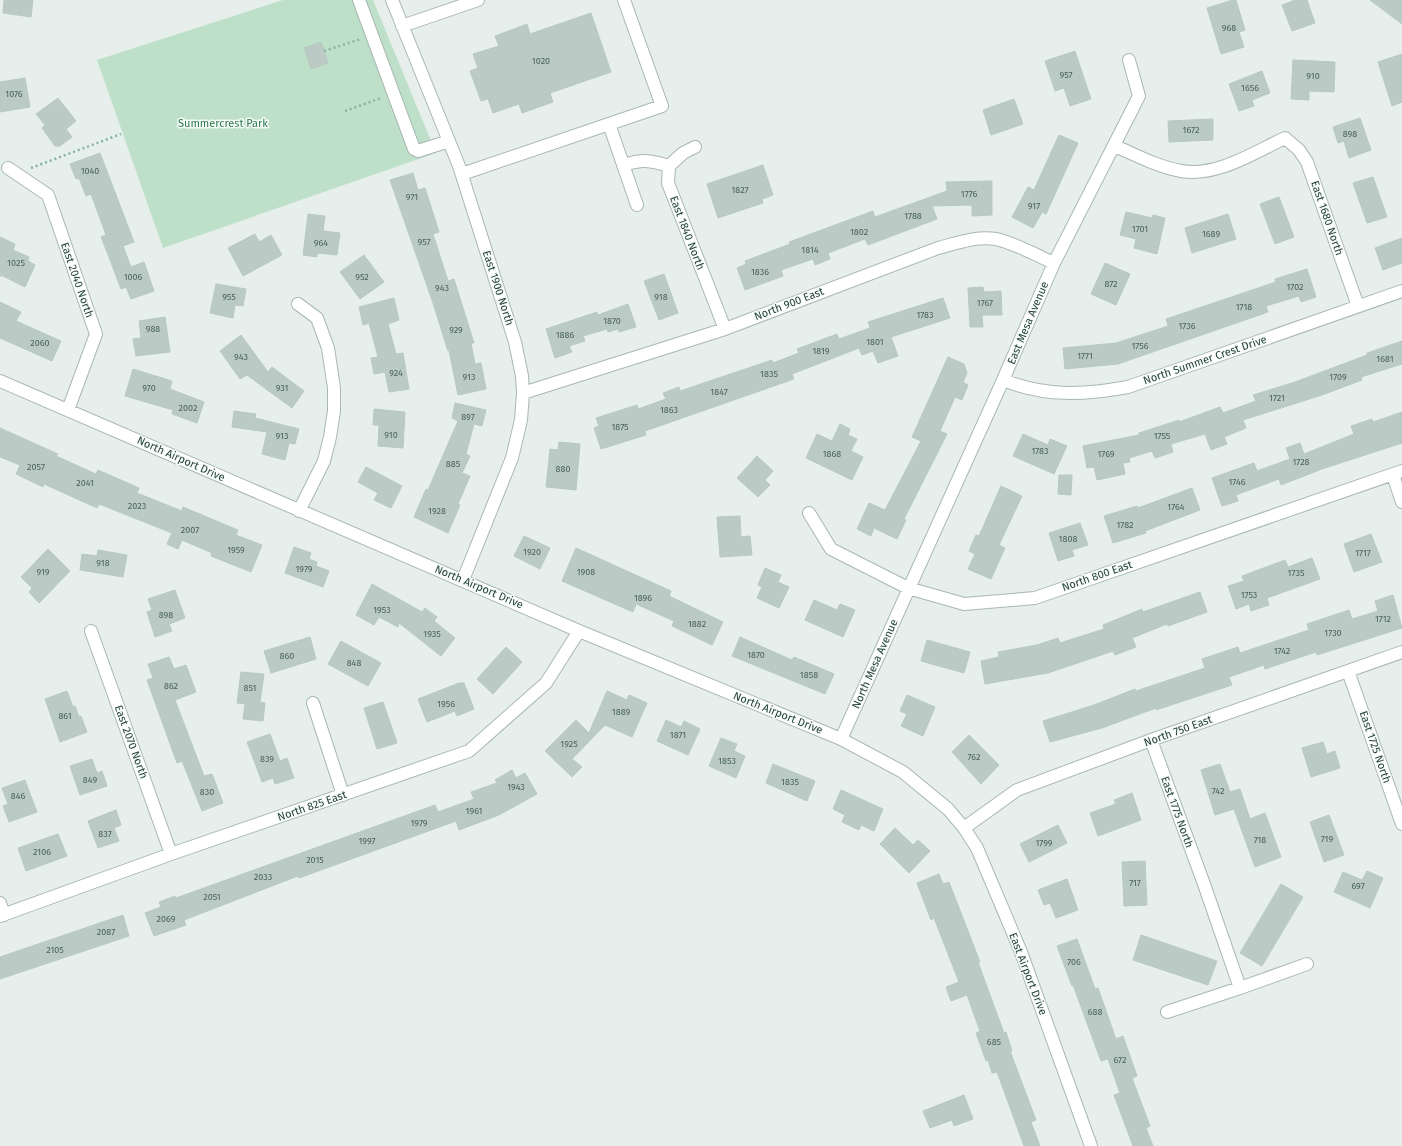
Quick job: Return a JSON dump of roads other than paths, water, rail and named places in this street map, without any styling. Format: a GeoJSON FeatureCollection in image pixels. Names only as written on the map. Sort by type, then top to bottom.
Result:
{"type":"FeatureCollection","features":[{"type":"Feature","properties":{"kind":"street"},"geometry":{"type":"LineString","coordinates":[[359,0],[414,149],[418,151],[449,141]]}},
{"type":"Feature","properties":{"kind":"street","name":"East 1900 North"},"geometry":{"type":"LineString","coordinates":[[392,0],[462,174],[515,342],[523,393],[518,436],[512,458],[463,580]]}},
{"type":"Feature","properties":{"kind":"street"},"geometry":{"type":"LineString","coordinates":[[402,26],[478,0]]}},
{"type":"Feature","properties":{"kind":"street"},"geometry":{"type":"LineString","coordinates":[[462,174],[662,106],[624,0]]}},
{"type":"Feature","properties":{"kind":"street","name":"East Mesa Avenue"},"geometry":{"type":"LineString","coordinates":[[908,588],[1003,380],[1054,263],[1115,146],[1139,96],[1128,60]]}},
{"type":"Feature","properties":{"kind":"street"},"geometry":{"type":"LineString","coordinates":[[608,124],[637,206]]}},
{"type":"Feature","properties":{"kind":"street","name":"East 1680 North"},"geometry":{"type":"LineString","coordinates":[[1115,146],[1157,165],[1181,171],[1204,171],[1224,166],[1285,138],[1299,150],[1307,162],[1358,306]]}},
{"type":"Feature","properties":{"kind":"street"},"geometry":{"type":"LineString","coordinates":[[623,165],[640,160],[648,160],[669,166],[695,146]]}},
{"type":"Feature","properties":{"kind":"street","name":"East 1840 North"},"geometry":{"type":"LineString","coordinates":[[669,166],[668,183],[725,328]]}},
{"type":"Feature","properties":{"kind":"street","name":"East 2040 North"},"geometry":{"type":"LineString","coordinates":[[12,171],[48,195],[96,334],[68,410]]}},
{"type":"Feature","properties":{"kind":"street","name":"North 900 East"},"geometry":{"type":"LineString","coordinates":[[523,393],[725,328],[938,248],[962,242],[981,239],[997,240],[1054,263]]}},
{"type":"Feature","properties":{"kind":"street","name":"North Summer Crest Drive"},"geometry":{"type":"LineString","coordinates":[[1003,380],[1022,388],[1072,394],[1096,393],[1128,387],[1402,291]]}},
{"type":"Feature","properties":{"kind":"street"},"geometry":{"type":"LineString","coordinates":[[298,304],[317,318],[328,348],[334,388],[334,411],[325,455],[316,479],[299,511]]}},
{"type":"Feature","properties":{"kind":"street","name":"North Airport Drive"},"geometry":{"type":"LineString","coordinates":[[0,381],[579,631],[841,739],[903,772],[948,809]]}},
{"type":"Feature","properties":{"kind":"street"},"geometry":{"type":"LineString","coordinates":[[1397,473],[1402,502]]}},
{"type":"Feature","properties":{"kind":"street","name":"North 800 East"},"geometry":{"type":"LineString","coordinates":[[809,514],[831,549],[908,588],[964,604],[1035,598],[1397,473]]}},
{"type":"Feature","properties":{"kind":"street","name":"North Mesa Avenue"},"geometry":{"type":"LineString","coordinates":[[841,739],[908,588]]}},
{"type":"Feature","properties":{"kind":"street","name":"East 2070 North"},"geometry":{"type":"LineString","coordinates":[[91,631],[171,854]]}},
{"type":"Feature","properties":{"kind":"street","name":"North 825 East"},"geometry":{"type":"LineString","coordinates":[[2,916],[171,854],[469,751],[546,683],[579,631]]}},
{"type":"Feature","properties":{"kind":"street","name":"North 750 East"},"geometry":{"type":"LineString","coordinates":[[964,828],[1017,790],[1151,740],[1402,652]]}},
{"type":"Feature","properties":{"kind":"street","name":"East 1725 North"},"geometry":{"type":"LineString","coordinates":[[1348,671],[1402,824]]}},
{"type":"Feature","properties":{"kind":"street"},"geometry":{"type":"LineString","coordinates":[[313,703],[343,795]]}},
{"type":"Feature","properties":{"kind":"street","name":"East 1775 North"},"geometry":{"type":"LineString","coordinates":[[1151,740],[1204,884],[1240,988]]}},
{"type":"Feature","properties":{"kind":"street","name":"East Airport Drive"},"geometry":{"type":"LineString","coordinates":[[948,809],[964,828],[977,848],[1021,952],[1091,1146]]}},
{"type":"Feature","properties":{"kind":"street"},"geometry":{"type":"LineString","coordinates":[[0,903],[2,916]]}},
{"type":"Feature","properties":{"kind":"street"},"geometry":{"type":"LineString","coordinates":[[1167,1012],[1307,964]]}},
{"type":"Feature","properties":{"kind":"park label","name":"Summercrest Park"},"geometry":{"type":"Point","coordinates":[223,123]}}]}
